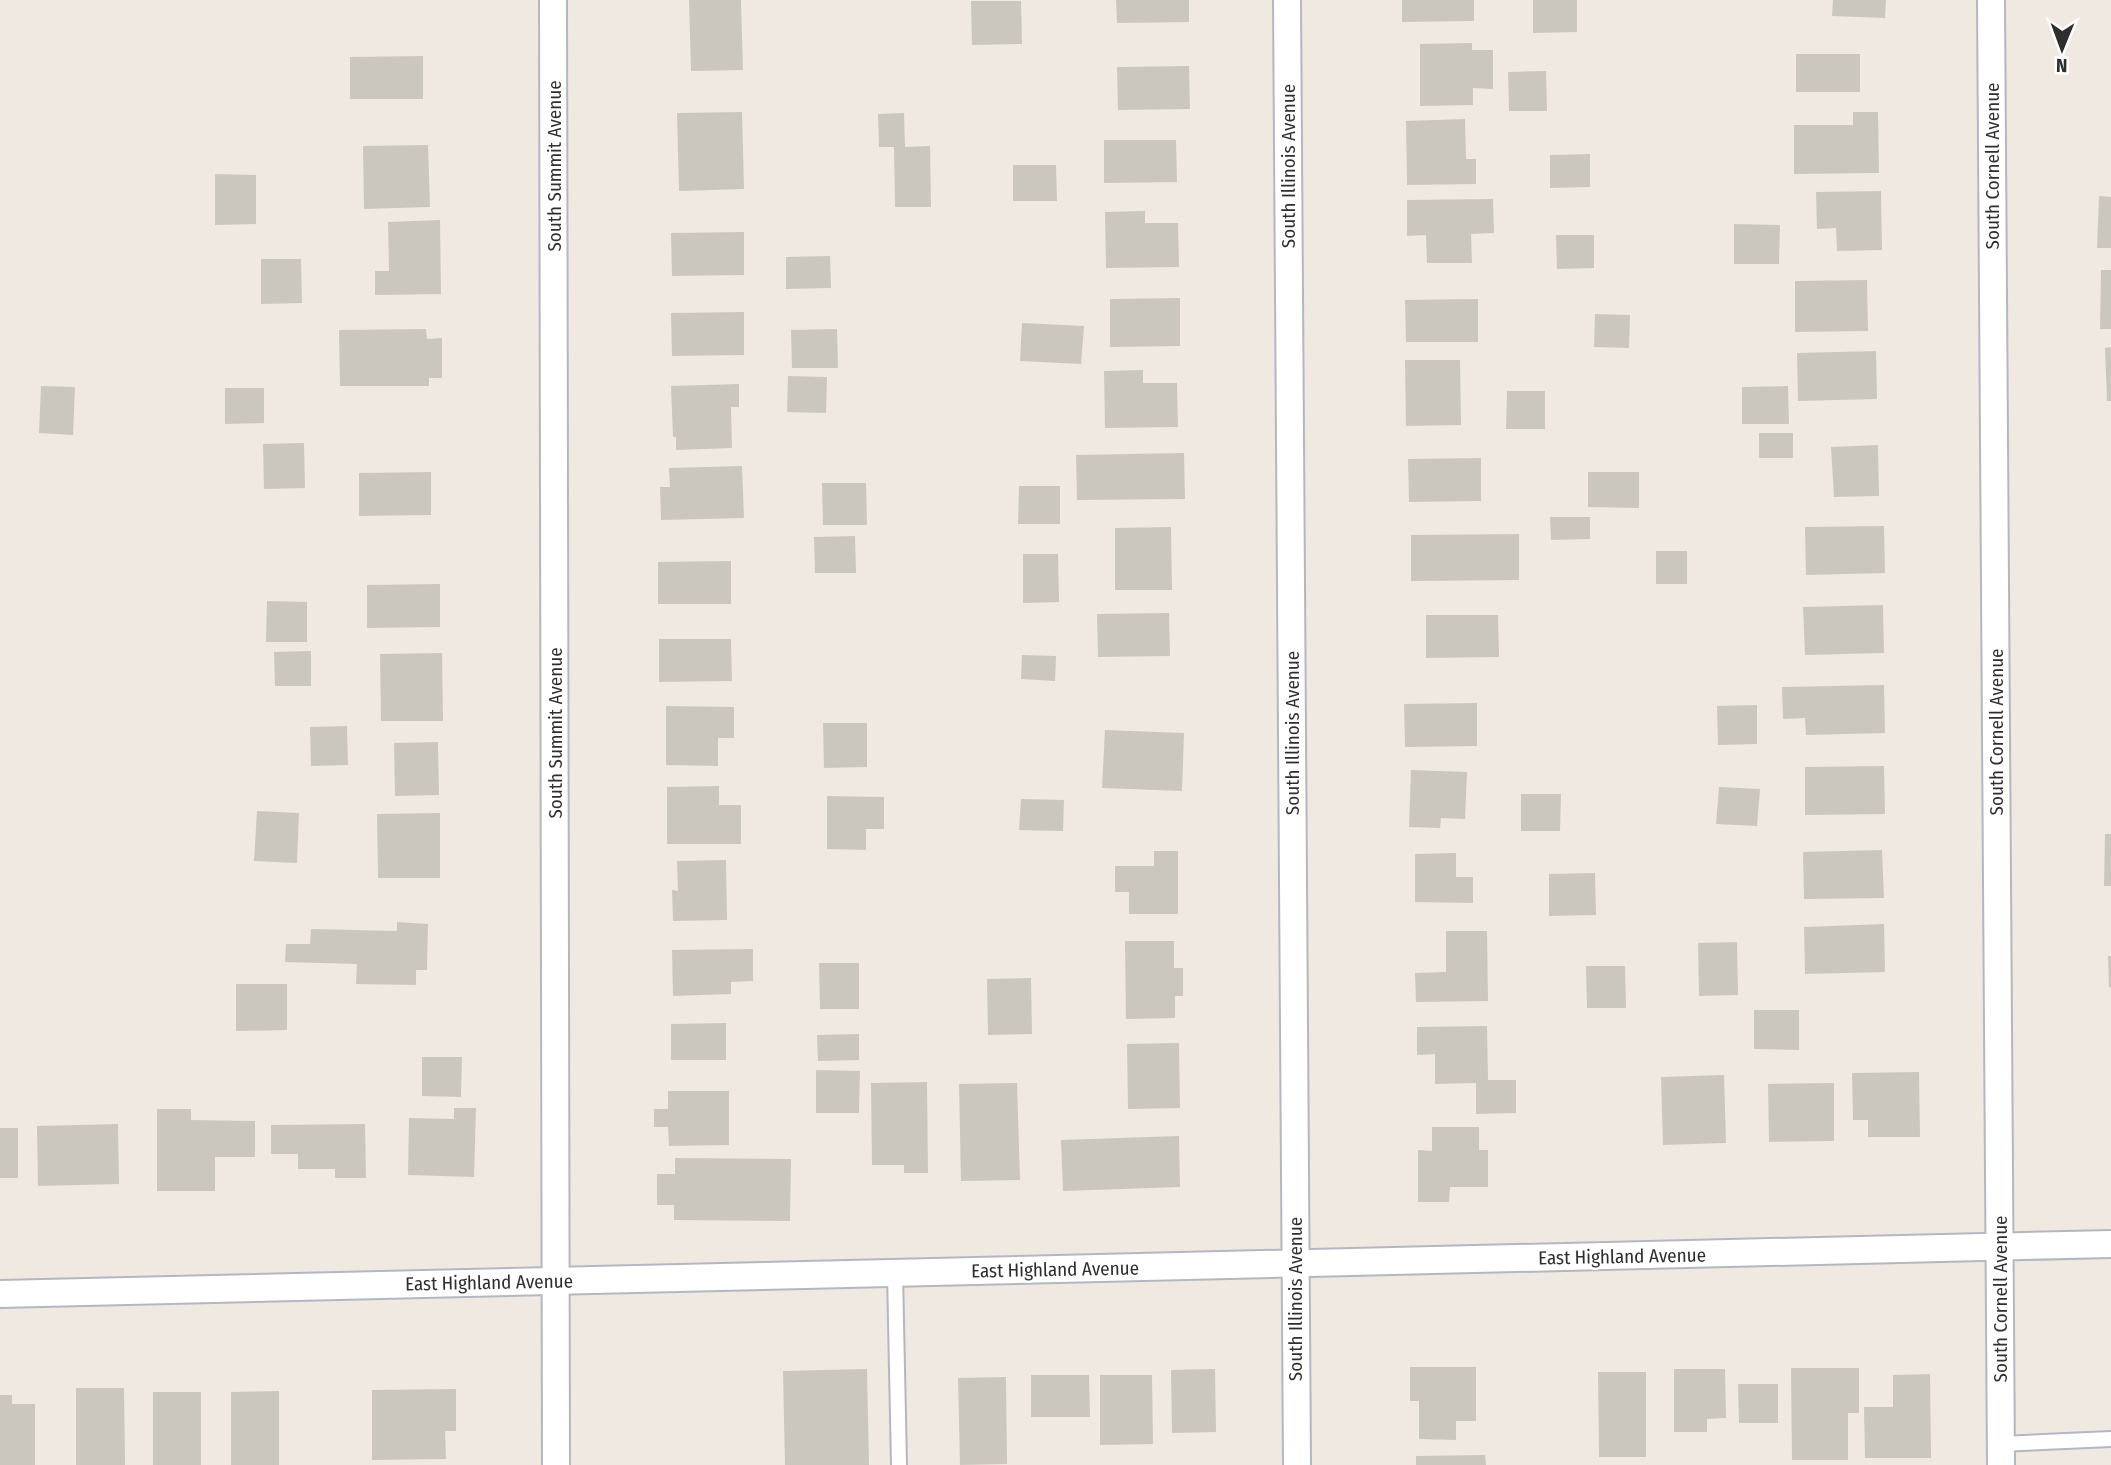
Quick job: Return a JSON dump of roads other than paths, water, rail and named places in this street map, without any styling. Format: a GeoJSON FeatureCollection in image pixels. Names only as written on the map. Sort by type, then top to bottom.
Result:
{"type":"FeatureCollection","features":[{"type":"Feature","properties":{"kind":"street","name":"South Summit Avenue"},"geometry":{"type":"LineString","coordinates":[[553,0],[556,1465]]}},
{"type":"Feature","properties":{"kind":"street","name":"South Illinois Avenue"},"geometry":{"type":"LineString","coordinates":[[1287,0],[1297,1465]]}},
{"type":"Feature","properties":{"kind":"street","name":"South Cornell Avenue"},"geometry":{"type":"LineString","coordinates":[[1991,0],[2001,1454]]}},
{"type":"Feature","properties":{"kind":"street","name":"East Highland Avenue"},"geometry":{"type":"LineString","coordinates":[[0,1294],[2111,1244]]}},
{"type":"Feature","properties":{"kind":"lane"},"geometry":{"type":"LineString","coordinates":[[895,1273],[899,1465]]}},
{"type":"Feature","properties":{"kind":"lane"},"geometry":{"type":"LineString","coordinates":[[2001,1454],[2111,1439]]}}]}
